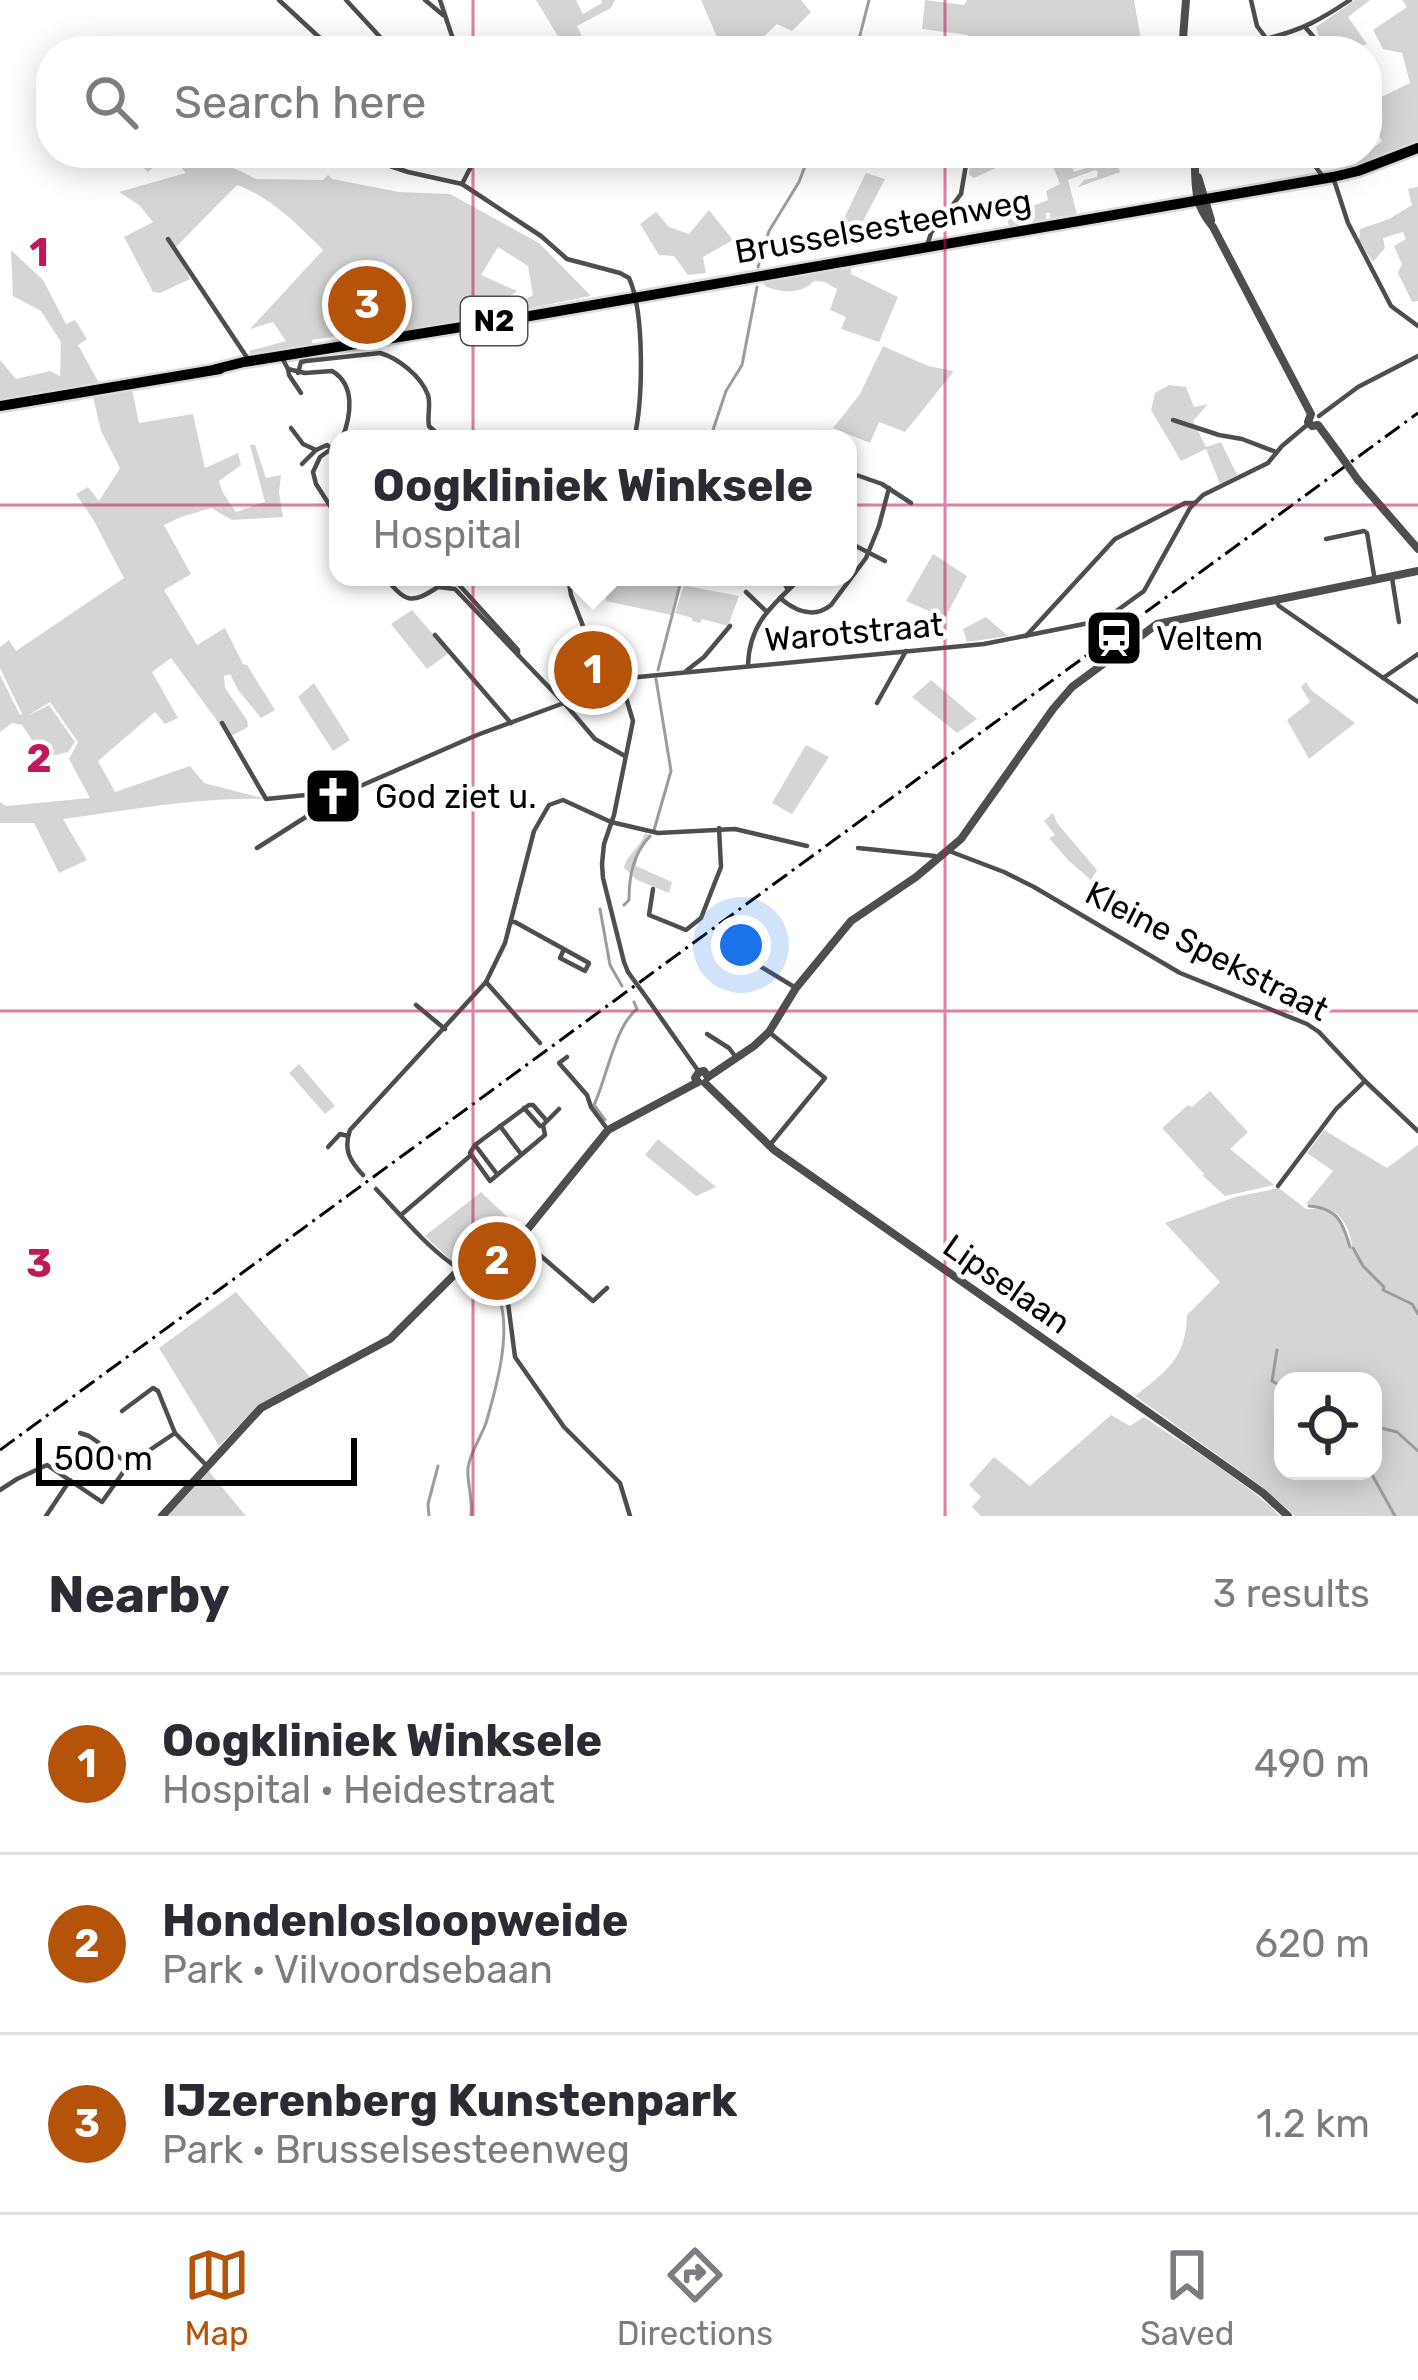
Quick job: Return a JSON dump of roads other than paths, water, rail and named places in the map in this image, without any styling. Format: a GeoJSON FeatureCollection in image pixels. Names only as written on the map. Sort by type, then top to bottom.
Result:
{"type":"FeatureCollection","features":[{"type":"Feature","properties":{"kind":"main road","name":"Brusselsesteenweg"},"geometry":{"type":"LineString","coordinates":[[1382,162],[1418,148]]}},
{"type":"Feature","properties":{"kind":"main road","name":"Brusselsesteenweg"},"geometry":{"type":"LineString","coordinates":[[0,406],[284,361],[353,345],[1366,168]]}},
{"type":"Feature","properties":{"kind":"street"},"geometry":{"type":"LineString","coordinates":[[279,0],[318,36]]}},
{"type":"Feature","properties":{"kind":"street"},"geometry":{"type":"LineString","coordinates":[[346,0],[379,36]]}},
{"type":"Feature","properties":{"kind":"street"},"geometry":{"type":"LineString","coordinates":[[427,0],[443,15]]}},
{"type":"Feature","properties":{"kind":"street"},"geometry":{"type":"LineString","coordinates":[[440,0],[451,36]]}},
{"type":"Feature","properties":{"kind":"street"},"geometry":{"type":"LineString","coordinates":[[1183,36],[1186,0]]}},
{"type":"Feature","properties":{"kind":"street"},"geometry":{"type":"LineString","coordinates":[[1251,0],[1257,26],[1265,36]]}},
{"type":"Feature","properties":{"kind":"street"},"geometry":{"type":"LineString","coordinates":[[1283,36],[1306,28],[1350,0]]}},
{"type":"Feature","properties":{"kind":"street"},"geometry":{"type":"LineString","coordinates":[[1306,28],[1313,36]]}},
{"type":"Feature","properties":{"kind":"street"},"geometry":{"type":"LineString","coordinates":[[398,168],[462,184],[542,236],[567,259],[625,275],[635,297],[640,399],[635,430]]}},
{"type":"Feature","properties":{"kind":"street"},"geometry":{"type":"LineString","coordinates":[[462,184],[470,168]]}},
{"type":"Feature","properties":{"kind":"street"},"geometry":{"type":"LineString","coordinates":[[928,246],[931,233],[961,194],[965,168]]}},
{"type":"Feature","properties":{"kind":"street"},"geometry":{"type":"LineString","coordinates":[[1196,168],[1201,200],[1213,227],[1314,419],[1358,480],[1418,549]]}},
{"type":"Feature","properties":{"kind":"street"},"geometry":{"type":"LineString","coordinates":[[1318,168],[1329,178],[1391,307],[1418,326]]}},
{"type":"Feature","properties":{"kind":"street"},"geometry":{"type":"LineString","coordinates":[[167,239],[249,363]]}},
{"type":"Feature","properties":{"kind":"street"},"geometry":{"type":"LineString","coordinates":[[298,373],[301,362],[306,361],[389,355],[424,388],[433,430]]}},
{"type":"Feature","properties":{"kind":"street"},"geometry":{"type":"LineString","coordinates":[[1026,636],[1115,539],[1179,506],[1192,506],[1203,495],[1264,466],[1314,419],[1358,387],[1418,356]]}},
{"type":"Feature","properties":{"kind":"street"},"geometry":{"type":"LineString","coordinates":[[284,361],[298,373],[332,371],[346,381],[345,430]]}},
{"type":"Feature","properties":{"kind":"street"},"geometry":{"type":"LineString","coordinates":[[284,361],[301,393]]}},
{"type":"Feature","properties":{"kind":"street"},"geometry":{"type":"LineString","coordinates":[[1173,420],[1277,452]]}},
{"type":"Feature","properties":{"kind":"street"},"geometry":{"type":"LineString","coordinates":[[291,428],[303,444],[316,450]]}},
{"type":"Feature","properties":{"kind":"street"},"geometry":{"type":"LineString","coordinates":[[302,464],[329,445]]}},
{"type":"Feature","properties":{"kind":"street"},"geometry":{"type":"LineString","coordinates":[[329,453],[316,462],[313,477],[329,503]]}},
{"type":"Feature","properties":{"kind":"street"},"geometry":{"type":"LineString","coordinates":[[857,475],[911,503]]}},
{"type":"Feature","properties":{"kind":"street"},"geometry":{"type":"LineString","coordinates":[[857,568],[868,553],[889,488]]}},
{"type":"Feature","properties":{"kind":"street","name":"Warotstraat"},"geometry":{"type":"LineString","coordinates":[[606,677],[984,644],[1104,620],[1142,593],[1192,506]]}},
{"type":"Feature","properties":{"kind":"street"},"geometry":{"type":"LineString","coordinates":[[1326,538],[1367,533],[1375,581]]}},
{"type":"Feature","properties":{"kind":"street"},"geometry":{"type":"LineString","coordinates":[[857,547],[885,561]]}},
{"type":"Feature","properties":{"kind":"street"},"geometry":{"type":"LineString","coordinates":[[162,1516],[261,1408],[390,1339],[460,1269],[519,1237],[608,1130],[737,1059],[769,1032],[796,988],[851,922],[961,839],[1062,698],[1083,677],[1162,621],[1418,572]]}},
{"type":"Feature","properties":{"kind":"street"},"geometry":{"type":"LineString","coordinates":[[1392,578],[1400,617]]}},
{"type":"Feature","properties":{"kind":"street"},"geometry":{"type":"LineString","coordinates":[[392,586],[410,599],[437,587],[455,590],[599,742],[626,756]]}},
{"type":"Feature","properties":{"kind":"street"},"geometry":{"type":"LineString","coordinates":[[460,586],[518,650],[518,656]]}},
{"type":"Feature","properties":{"kind":"street"},"geometry":{"type":"LineString","coordinates":[[257,848],[342,794],[477,735],[573,704],[594,690],[606,677],[570,586]]}},
{"type":"Feature","properties":{"kind":"street"},"geometry":{"type":"LineString","coordinates":[[786,586],[788,590]]}},
{"type":"Feature","properties":{"kind":"street"},"geometry":{"type":"LineString","coordinates":[[748,666],[755,628],[792,586]]}},
{"type":"Feature","properties":{"kind":"street"},"geometry":{"type":"LineString","coordinates":[[780,598],[810,613],[825,610],[843,586]]}},
{"type":"Feature","properties":{"kind":"street"},"geometry":{"type":"LineString","coordinates":[[746,592],[766,612]]}},
{"type":"Feature","properties":{"kind":"street"},"geometry":{"type":"LineString","coordinates":[[1275,599],[1418,702]]}},
{"type":"Feature","properties":{"kind":"street"},"geometry":{"type":"LineString","coordinates":[[686,671],[730,626]]}},
{"type":"Feature","properties":{"kind":"street"},"geometry":{"type":"LineString","coordinates":[[435,635],[511,723]]}},
{"type":"Feature","properties":{"kind":"street"},"geometry":{"type":"LineString","coordinates":[[877,703],[906,651]]}},
{"type":"Feature","properties":{"kind":"street"},"geometry":{"type":"LineString","coordinates":[[1383,678],[1418,654]]}},
{"type":"Feature","properties":{"kind":"street"},"geometry":{"type":"LineString","coordinates":[[620,678],[633,721],[603,852],[602,878],[628,972],[702,1078]]}},
{"type":"Feature","properties":{"kind":"street"},"geometry":{"type":"LineString","coordinates":[[221,722],[266,800],[342,794]]}},
{"type":"Feature","properties":{"kind":"street"},"geometry":{"type":"LineString","coordinates":[[363,1175],[350,1160],[348,1136],[360,1117],[378,1103],[486,982],[506,943],[535,831],[549,805],[563,800],[611,822],[658,833],[735,829],[807,846]]}},
{"type":"Feature","properties":{"kind":"street"},"geometry":{"type":"LineString","coordinates":[[653,889],[649,915],[686,930],[699,922],[721,867],[719,828]]}},
{"type":"Feature","properties":{"kind":"street"},"geometry":{"type":"LineString","coordinates":[[857,848],[940,859]]}},
{"type":"Feature","properties":{"kind":"street","name":"Kleine Spekstraat"},"geometry":{"type":"LineString","coordinates":[[949,851],[1034,887],[1193,979],[1307,1024],[1418,1130]]}},
{"type":"Feature","properties":{"kind":"street"},"geometry":{"type":"LineString","coordinates":[[512,922],[564,949],[590,963],[585,971],[560,958],[564,949]]}},
{"type":"Feature","properties":{"kind":"street"},"geometry":{"type":"LineString","coordinates":[[727,946],[796,988]]}},
{"type":"Feature","properties":{"kind":"street"},"geometry":{"type":"LineString","coordinates":[[486,982],[540,1043]]}},
{"type":"Feature","properties":{"kind":"street"},"geometry":{"type":"LineString","coordinates":[[416,1005],[446,1029]]}},
{"type":"Feature","properties":{"kind":"street"},"geometry":{"type":"LineString","coordinates":[[769,1032],[825,1078],[769,1146]]}},
{"type":"Feature","properties":{"kind":"street"},"geometry":{"type":"LineString","coordinates":[[707,1034],[737,1059]]}},
{"type":"Feature","properties":{"kind":"street"},"geometry":{"type":"LineString","coordinates":[[567,1057],[559,1063],[587,1095],[608,1130]]}},
{"type":"Feature","properties":{"kind":"street","name":"Lipselaan"},"geometry":{"type":"LineString","coordinates":[[702,1078],[769,1146],[1249,1483],[1288,1516]]}},
{"type":"Feature","properties":{"kind":"street"},"geometry":{"type":"LineString","coordinates":[[1278,1186],[1336,1108],[1365,1081]]}},
{"type":"Feature","properties":{"kind":"street"},"geometry":{"type":"LineString","coordinates":[[533,1105],[544,1122],[545,1135],[490,1180],[471,1156],[475,1145],[524,1108],[533,1105]]}},
{"type":"Feature","properties":{"kind":"street"},"geometry":{"type":"LineString","coordinates":[[544,1122],[559,1108]]}},
{"type":"Feature","properties":{"kind":"street"},"geometry":{"type":"LineString","coordinates":[[500,1126],[521,1154]]}},
{"type":"Feature","properties":{"kind":"street"},"geometry":{"type":"LineString","coordinates":[[328,1147],[338,1136],[348,1136]]}},
{"type":"Feature","properties":{"kind":"street"},"geometry":{"type":"LineString","coordinates":[[475,1145],[497,1174]]}},
{"type":"Feature","properties":{"kind":"street"},"geometry":{"type":"LineString","coordinates":[[401,1215],[471,1156]]}},
{"type":"Feature","properties":{"kind":"street"},"geometry":{"type":"LineString","coordinates":[[376,1189],[423,1239],[508,1303],[515,1357],[551,1411],[620,1483],[630,1516]]}},
{"type":"Feature","properties":{"kind":"street"},"geometry":{"type":"LineString","coordinates":[[519,1237],[592,1300],[607,1288]]}},
{"type":"Feature","properties":{"kind":"street"},"geometry":{"type":"LineString","coordinates":[[122,1411],[153,1388],[158,1391],[175,1433],[206,1465]]}},
{"type":"Feature","properties":{"kind":"street"},"geometry":{"type":"LineString","coordinates":[[80,1433],[129,1464]]}},
{"type":"Feature","properties":{"kind":"street"},"geometry":{"type":"LineString","coordinates":[[0,1490],[47,1465],[102,1502],[129,1464],[175,1433]]}},
{"type":"Feature","properties":{"kind":"street"},"geometry":{"type":"LineString","coordinates":[[46,1516],[70,1480]]}},
{"type":"Feature","properties":{"kind":"waterway"},"geometry":{"type":"LineString","coordinates":[[860,36],[869,0]]}},
{"type":"Feature","properties":{"kind":"waterway"},"geometry":{"type":"LineString","coordinates":[[758,267],[769,231],[804,168]]}},
{"type":"Feature","properties":{"kind":"waterway"},"geometry":{"type":"LineString","coordinates":[[713,430],[726,391],[742,365],[757,287]]}},
{"type":"Feature","properties":{"kind":"waterway"},"geometry":{"type":"LineString","coordinates":[[658,670],[680,586]]}},
{"type":"Feature","properties":{"kind":"waterway"},"geometry":{"type":"LineString","coordinates":[[654,830],[671,771],[656,679]]}},
{"type":"Feature","properties":{"kind":"waterway"},"geometry":{"type":"LineString","coordinates":[[624,905],[629,900],[636,858],[650,836]]}},
{"type":"Feature","properties":{"kind":"waterway"},"geometry":{"type":"LineString","coordinates":[[600,909],[610,965],[622,986]]}},
{"type":"Feature","properties":{"kind":"waterway"},"geometry":{"type":"LineString","coordinates":[[605,1120],[594,1105],[617,1039],[637,1009],[634,1002]]}},
{"type":"Feature","properties":{"kind":"waterway"},"geometry":{"type":"LineString","coordinates":[[1309,1206],[1338,1218],[1350,1247]]}},
{"type":"Feature","properties":{"kind":"waterway"},"geometry":{"type":"LineString","coordinates":[[502,1293],[514,1273],[521,1243]]}},
{"type":"Feature","properties":{"kind":"waterway"},"geometry":{"type":"LineString","coordinates":[[1353,1248],[1383,1290],[1412,1304],[1418,1314]]}},
{"type":"Feature","properties":{"kind":"waterway"},"geometry":{"type":"LineString","coordinates":[[471,1516],[468,1468],[486,1423],[501,1362],[500,1301]]}},
{"type":"Feature","properties":{"kind":"waterway"},"geometry":{"type":"LineString","coordinates":[[1274,1382],[1277,1350]]}},
{"type":"Feature","properties":{"kind":"waterway"},"geometry":{"type":"LineString","coordinates":[[1382,1428],[1397,1432],[1418,1451]]}},
{"type":"Feature","properties":{"kind":"waterway"},"geometry":{"type":"LineString","coordinates":[[429,1516],[438,1466]]}},
{"type":"Feature","properties":{"kind":"waterway"},"geometry":{"type":"LineString","coordinates":[[1375,1480],[1395,1516]]}},
{"type":"Feature","properties":{"kind":"railway"},"geometry":{"type":"LineString","coordinates":[[0,1450],[1418,413]]}},
{"type":"Feature","properties":{"kind":"place","name":"IJzerenberg Kunstenpark"},"geometry":{"type":"Point","coordinates":[367,305]}},
{"type":"Feature","properties":{"kind":"place","name":"Veltem"},"geometry":{"type":"Point","coordinates":[1114,638]}},
{"type":"Feature","properties":{"kind":"place","name":"Oogkliniek Winksele"},"geometry":{"type":"Point","coordinates":[593,670]}},
{"type":"Feature","properties":{"kind":"place","name":"God ziet u."},"geometry":{"type":"Point","coordinates":[333,796]}},
{"type":"Feature","properties":{"kind":"place","name":"Hondenlosloopweide"},"geometry":{"type":"Point","coordinates":[497,1261]}}]}
